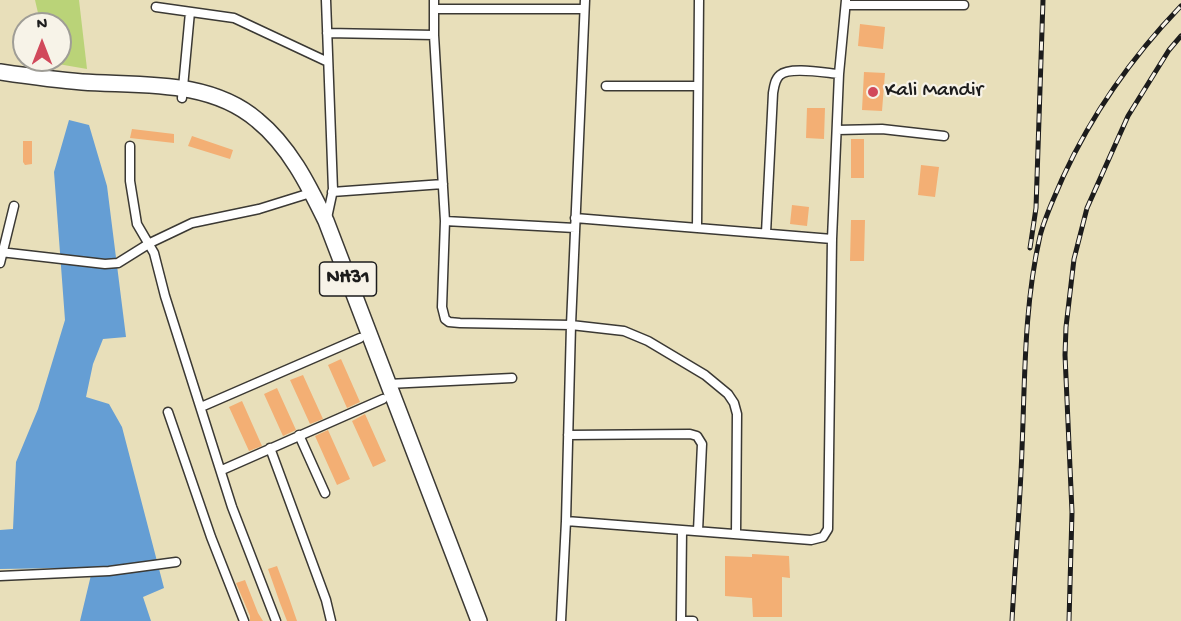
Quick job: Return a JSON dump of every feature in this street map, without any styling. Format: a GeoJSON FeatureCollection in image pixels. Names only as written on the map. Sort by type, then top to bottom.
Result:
{"type":"FeatureCollection","features":[{"type":"Feature","properties":{"kind":"highway","name":"NH31"},"geometry":{"type":"LineString","coordinates":[[0,72],[56,83]]}},
{"type":"Feature","properties":{"kind":"highway","name":"NH31"},"geometry":{"type":"LineString","coordinates":[[0,79],[139,92],[182,93],[224,100],[257,119],[286,150],[326,221],[479,621]]}},
{"type":"Feature","properties":{"kind":"highway","name":"NH31"},"geometry":{"type":"LineString","coordinates":[[182,93],[233,115],[269,144],[314,213],[468,621]]}},
{"type":"Feature","properties":{"kind":"street"},"geometry":{"type":"LineString","coordinates":[[326,0],[332,192],[326,221]]}},
{"type":"Feature","properties":{"kind":"street"},"geometry":{"type":"LineString","coordinates":[[698,227],[699,0]]}},
{"type":"Feature","properties":{"kind":"street"},"geometry":{"type":"LineString","coordinates":[[566,521],[811,540],[823,537],[828,529],[832,239],[839,74],[847,2],[964,5]]}},
{"type":"Feature","properties":{"kind":"street"},"geometry":{"type":"LineString","coordinates":[[561,621],[566,521],[571,325],[584,4],[434,4],[445,221],[442,307],[445,319],[449,322],[460,323],[571,325],[624,331],[637,336],[705,375],[728,394],[737,414],[736,534]]}},
{"type":"Feature","properties":{"kind":"street"},"geometry":{"type":"LineString","coordinates":[[156,7],[234,18],[328,62]]}},
{"type":"Feature","properties":{"kind":"street"},"geometry":{"type":"LineString","coordinates":[[182,93],[190,12]]}},
{"type":"Feature","properties":{"kind":"street"},"geometry":{"type":"LineString","coordinates":[[327,33],[434,35]]}},
{"type":"Feature","properties":{"kind":"street"},"geometry":{"type":"LineString","coordinates":[[766,234],[775,83],[779,75],[788,71],[839,74]]}},
{"type":"Feature","properties":{"kind":"street"},"geometry":{"type":"LineString","coordinates":[[606,86],[699,86]]}},
{"type":"Feature","properties":{"kind":"street"},"geometry":{"type":"LineString","coordinates":[[837,130],[882,129],[944,136]]}},
{"type":"Feature","properties":{"kind":"street"},"geometry":{"type":"LineString","coordinates":[[130,146],[130,181],[137,224],[150,243],[232,507],[276,621]]}},
{"type":"Feature","properties":{"kind":"street"},"geometry":{"type":"LineString","coordinates":[[332,192],[443,184]]}},
{"type":"Feature","properties":{"kind":"street"},"geometry":{"type":"LineString","coordinates":[[1,252],[105,264],[118,263],[150,243],[192,223],[259,209],[304,195]]}},
{"type":"Feature","properties":{"kind":"street"},"geometry":{"type":"LineString","coordinates":[[0,262],[14,206]]}},
{"type":"Feature","properties":{"kind":"street"},"geometry":{"type":"LineString","coordinates":[[445,221],[698,227],[832,239]]}},
{"type":"Feature","properties":{"kind":"street"},"geometry":{"type":"LineString","coordinates":[[201,407],[360,338]]}},
{"type":"Feature","properties":{"kind":"street"},"geometry":{"type":"LineString","coordinates":[[388,384],[512,378]]}},
{"type":"Feature","properties":{"kind":"street"},"geometry":{"type":"LineString","coordinates":[[222,470],[383,399]]}},
{"type":"Feature","properties":{"kind":"street"},"geometry":{"type":"LineString","coordinates":[[168,412],[211,537],[244,621]]}},
{"type":"Feature","properties":{"kind":"street"},"geometry":{"type":"LineString","coordinates":[[568,435],[690,434],[697,436],[702,444],[698,531]]}},
{"type":"Feature","properties":{"kind":"street"},"geometry":{"type":"LineString","coordinates":[[299,435],[325,493]]}},
{"type":"Feature","properties":{"kind":"street"},"geometry":{"type":"LineString","coordinates":[[270,448],[326,600],[331,621]]}},
{"type":"Feature","properties":{"kind":"street"},"geometry":{"type":"LineString","coordinates":[[682,530],[681,621],[693,621]]}},
{"type":"Feature","properties":{"kind":"street"},"geometry":{"type":"LineString","coordinates":[[0,576],[109,571],[176,562]]}},
{"type":"Feature","properties":{"kind":"green space"},"geometry":{"type":"Polygon","coordinates":[[[35,0],[79,0],[87,69],[72,66],[72,12],[38,12],[35,0]]]}},
{"type":"Feature","properties":{"kind":"water"},"geometry":{"type":"Polygon","coordinates":[[[69,120],[89,125],[107,186],[126,337],[103,339],[93,364],[86,397],[109,404],[122,427],[164,588],[143,597],[151,621],[80,621],[91,575],[63,568],[0,569],[0,530],[13,529],[16,462],[38,409],[65,320],[54,172],[69,120]]]}},
{"type":"Feature","properties":{"kind":"building"},"geometry":{"type":"Polygon","coordinates":[[[860,24],[885,27],[883,49],[858,46],[860,24]]]}},
{"type":"Feature","properties":{"kind":"building","name":"Kali Mandir"},"geometry":{"type":"Polygon","coordinates":[[[864,72],[885,73],[882,111],[862,110],[864,72]]]}},
{"type":"Feature","properties":{"kind":"building"},"geometry":{"type":"Polygon","coordinates":[[[807,108],[825,108],[824,139],[806,138],[807,108]]]}},
{"type":"Feature","properties":{"kind":"building"},"geometry":{"type":"Polygon","coordinates":[[[132,129],[174,134],[174,143],[130,138],[132,129]]]}},
{"type":"Feature","properties":{"kind":"building"},"geometry":{"type":"Polygon","coordinates":[[[192,136],[233,150],[230,159],[188,146],[192,136]]]}},
{"type":"Feature","properties":{"kind":"building"},"geometry":{"type":"Polygon","coordinates":[[[851,139],[864,139],[864,178],[851,178],[851,139]]]}},
{"type":"Feature","properties":{"kind":"building"},"geometry":{"type":"Polygon","coordinates":[[[23,141],[32,141],[32,164],[25,165],[23,162],[23,141]]]}},
{"type":"Feature","properties":{"kind":"building"},"geometry":{"type":"Polygon","coordinates":[[[921,165],[939,167],[935,197],[918,195],[921,165]]]}},
{"type":"Feature","properties":{"kind":"building"},"geometry":{"type":"Polygon","coordinates":[[[792,205],[809,207],[807,226],[790,224],[792,205]]]}},
{"type":"Feature","properties":{"kind":"building"},"geometry":{"type":"Polygon","coordinates":[[[851,220],[865,220],[864,261],[850,261],[851,220]]]}},
{"type":"Feature","properties":{"kind":"building"},"geometry":{"type":"Polygon","coordinates":[[[341,359],[360,402],[347,408],[328,365],[341,359]]]}},
{"type":"Feature","properties":{"kind":"building"},"geometry":{"type":"Polygon","coordinates":[[[303,375],[323,419],[310,424],[290,380],[303,375]]]}},
{"type":"Feature","properties":{"kind":"building"},"geometry":{"type":"Polygon","coordinates":[[[277,388],[296,430],[283,436],[264,394],[277,388]]]}},
{"type":"Feature","properties":{"kind":"building"},"geometry":{"type":"Polygon","coordinates":[[[242,401],[262,446],[249,451],[229,407],[242,401]]]}},
{"type":"Feature","properties":{"kind":"building"},"geometry":{"type":"Polygon","coordinates":[[[365,414],[386,461],[373,467],[352,421],[365,414]]]}},
{"type":"Feature","properties":{"kind":"building"},"geometry":{"type":"Polygon","coordinates":[[[328,430],[350,479],[337,485],[315,436],[328,430]]]}},
{"type":"Feature","properties":{"kind":"building"},"geometry":{"type":"Polygon","coordinates":[[[752,554],[789,556],[790,578],[782,577],[782,617],[753,617],[752,598],[725,596],[725,556],[752,557],[752,554]]]}},
{"type":"Feature","properties":{"kind":"building"},"geometry":{"type":"Polygon","coordinates":[[[277,566],[297,621],[287,621],[280,603],[268,569],[277,566]]]}},
{"type":"Feature","properties":{"kind":"building"},"geometry":{"type":"Polygon","coordinates":[[[245,580],[263,621],[250,621],[236,583],[245,580]]]}},
{"type":"Feature","properties":{"kind":"railway"},"geometry":{"type":"LineString","coordinates":[[1030,248],[1036,208],[1043,0]]}},
{"type":"Feature","properties":{"kind":"railway"},"geometry":{"type":"LineString","coordinates":[[1012,621],[1028,315],[1040,236],[1063,177],[1087,130],[1130,65],[1181,6]]}},
{"type":"Feature","properties":{"kind":"railway"},"geometry":{"type":"LineString","coordinates":[[1069,621],[1072,512],[1065,355],[1074,259],[1087,208],[1128,116],[1169,50],[1181,36]]}},
{"type":"Feature","properties":{"kind":"place","name":"Kali Mandir"},"geometry":{"type":"Point","coordinates":[873,92]}}]}
